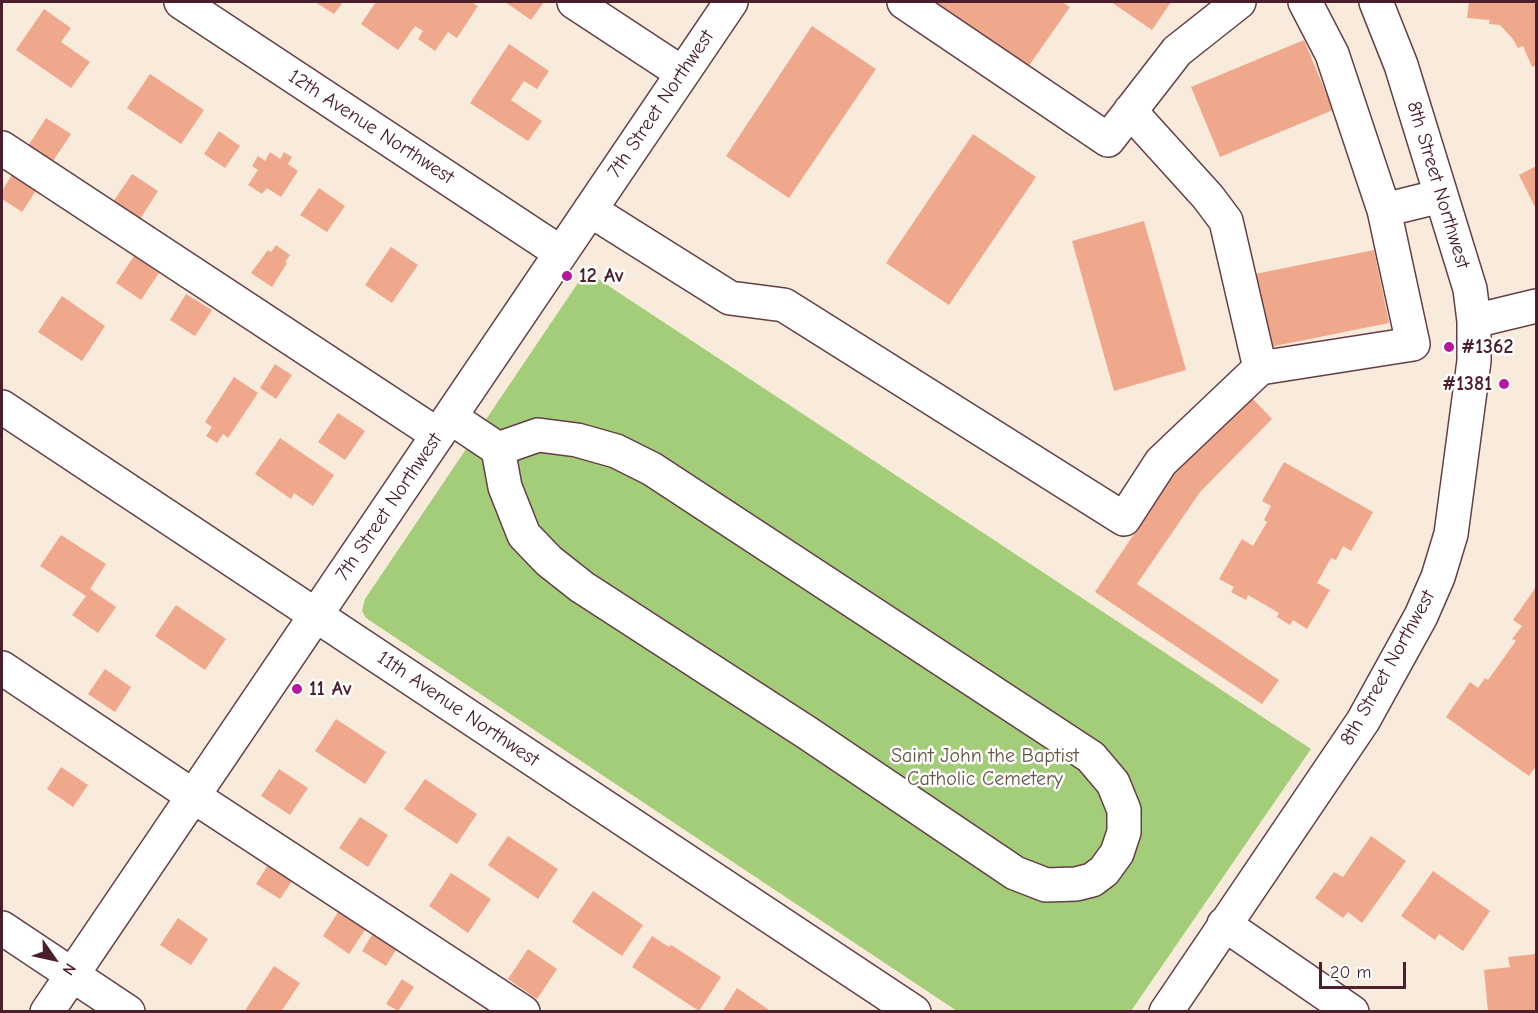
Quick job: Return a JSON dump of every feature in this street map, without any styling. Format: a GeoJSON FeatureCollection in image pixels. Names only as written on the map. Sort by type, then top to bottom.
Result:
{"type":"FeatureCollection","features":[{"type":"Feature","properties":{"kind":"street","name":"12th Avenue Northwest"},"geometry":{"type":"LineString","coordinates":[[181,2],[561,253]]}},
{"type":"Feature","properties":{"kind":"street"},"geometry":{"type":"LineString","coordinates":[[574,2],[682,73]]}},
{"type":"Feature","properties":{"kind":"street","name":"7th Street Northwest"},"geometry":{"type":"LineString","coordinates":[[47,1011],[731,2]]}},
{"type":"Feature","properties":{"kind":"street"},"geometry":{"type":"LineString","coordinates":[[904,2],[1108,140],[1177,51],[1239,2]]}},
{"type":"Feature","properties":{"kind":"street"},"geometry":{"type":"LineString","coordinates":[[590,210],[730,298],[784,305],[1124,519],[1161,462],[1260,368],[1413,344],[1384,210],[1332,54],[1305,2]]}},
{"type":"Feature","properties":{"kind":"street","name":"8th Street Northwest"},"geometry":{"type":"LineString","coordinates":[[1166,1011],[1362,721],[1421,616],[1438,577],[1452,523],[1474,361],[1474,321],[1470,289],[1401,65],[1376,2]]}},
{"type":"Feature","properties":{"kind":"street"},"geometry":{"type":"LineString","coordinates":[[1130,111],[1208,197],[1226,221],[1260,368]]}},
{"type":"Feature","properties":{"kind":"street"},"geometry":{"type":"LineString","coordinates":[[2,148],[444,426],[498,449],[538,435],[577,440],[616,451],[662,476],[1091,758],[1113,783],[1124,810],[1124,832],[1117,854],[1104,871],[1092,880],[1076,884],[1046,885],[1015,873],[809,734],[582,587],[549,561],[524,535],[505,487],[498,449]]}},
{"type":"Feature","properties":{"kind":"street"},"geometry":{"type":"LineString","coordinates":[[1384,210],[1441,196]]}},
{"type":"Feature","properties":{"kind":"street"},"geometry":{"type":"LineString","coordinates":[[1474,321],[1536,306]]}},
{"type":"Feature","properties":{"kind":"street","name":"11th Avenue Northwest"},"geometry":{"type":"LineString","coordinates":[[2,407],[914,1011]]}},
{"type":"Feature","properties":{"kind":"street"},"geometry":{"type":"LineString","coordinates":[[2,668],[193,796],[524,1011]]}},
{"type":"Feature","properties":{"kind":"street"},"geometry":{"type":"LineString","coordinates":[[1224,924],[1352,1011]]}},
{"type":"Feature","properties":{"kind":"street"},"geometry":{"type":"LineString","coordinates":[[2,928],[129,1011]]}},
{"type":"Feature","properties":{"kind":"green space","name":"Saint John the Baptist Catholic Cemetery"},"geometry":{"type":"Polygon","coordinates":[[[586,271],[1311,749],[1131,1011],[957,1011],[366,618],[362,611],[365,599],[586,271]]]}},
{"type":"Feature","properties":{"kind":"building"},"geometry":{"type":"Polygon","coordinates":[[[315,2],[343,2],[334,14],[315,2]]]}},
{"type":"Feature","properties":{"kind":"building"},"geometry":{"type":"Polygon","coordinates":[[[376,2],[471,2],[478,6],[457,38],[448,32],[435,51],[418,39],[423,31],[415,26],[398,50],[361,24],[376,2]]]}},
{"type":"Feature","properties":{"kind":"building"},"geometry":{"type":"Polygon","coordinates":[[[505,2],[544,2],[531,20],[505,2]]]}},
{"type":"Feature","properties":{"kind":"building"},"geometry":{"type":"Polygon","coordinates":[[[933,2],[1062,2],[1070,7],[1028,67],[933,2]]]}},
{"type":"Feature","properties":{"kind":"building"},"geometry":{"type":"Polygon","coordinates":[[[1111,2],[1171,2],[1152,30],[1111,2]]]}},
{"type":"Feature","properties":{"kind":"building"},"geometry":{"type":"Polygon","coordinates":[[[1469,2],[1536,2],[1536,65],[1532,67],[1523,46],[1518,48],[1500,25],[1489,24],[1490,20],[1467,18],[1469,2]]]}},
{"type":"Feature","properties":{"kind":"building"},"geometry":{"type":"Polygon","coordinates":[[[44,9],[71,28],[61,42],[90,62],[71,88],[16,50],[44,9]]]}},
{"type":"Feature","properties":{"kind":"building"},"geometry":{"type":"Polygon","coordinates":[[[812,26],[876,69],[789,198],[726,156],[812,26]]]}},
{"type":"Feature","properties":{"kind":"building"},"geometry":{"type":"Polygon","coordinates":[[[1304,40],[1333,110],[1220,157],[1191,87],[1304,40]]]}},
{"type":"Feature","properties":{"kind":"building"},"geometry":{"type":"Polygon","coordinates":[[[509,44],[549,71],[537,89],[524,81],[511,100],[542,121],[528,141],[470,103],[509,44]]]}},
{"type":"Feature","properties":{"kind":"building"},"geometry":{"type":"Polygon","coordinates":[[[150,74],[204,110],[181,144],[127,108],[150,74]]]}},
{"type":"Feature","properties":{"kind":"building"},"geometry":{"type":"Polygon","coordinates":[[[46,118],[71,134],[53,161],[28,146],[46,118]]]}},
{"type":"Feature","properties":{"kind":"building"},"geometry":{"type":"Polygon","coordinates":[[[219,131],[240,146],[225,168],[204,154],[219,131]]]}},
{"type":"Feature","properties":{"kind":"building"},"geometry":{"type":"Polygon","coordinates":[[[973,134],[1036,177],[949,305],[886,263],[973,134]]]}},
{"type":"Feature","properties":{"kind":"building"},"geometry":{"type":"Polygon","coordinates":[[[270,152],[280,159],[284,152],[292,157],[288,164],[298,171],[281,197],[267,188],[262,194],[248,185],[258,170],[252,166],[258,156],[265,161],[270,152]]]}},
{"type":"Feature","properties":{"kind":"building"},"geometry":{"type":"Polygon","coordinates":[[[1536,166],[1536,209],[1519,175],[1536,166]]]}},
{"type":"Feature","properties":{"kind":"building"},"geometry":{"type":"Polygon","coordinates":[[[13,173],[37,189],[22,212],[2,199],[2,191],[13,173]]]}},
{"type":"Feature","properties":{"kind":"building"},"geometry":{"type":"Polygon","coordinates":[[[132,174],[158,191],[140,219],[113,202],[132,174]]]}},
{"type":"Feature","properties":{"kind":"building"},"geometry":{"type":"Polygon","coordinates":[[[319,188],[345,206],[327,232],[300,215],[319,188]]]}},
{"type":"Feature","properties":{"kind":"building"},"geometry":{"type":"Polygon","coordinates":[[[1144,221],[1186,370],[1114,391],[1072,241],[1144,221]]]}},
{"type":"Feature","properties":{"kind":"building"},"geometry":{"type":"Polygon","coordinates":[[[276,245],[290,255],[272,287],[251,273],[268,250],[271,252],[276,245]]]}},
{"type":"Feature","properties":{"kind":"building"},"geometry":{"type":"Polygon","coordinates":[[[391,247],[418,265],[392,303],[365,285],[391,247]]]}},
{"type":"Feature","properties":{"kind":"building"},"geometry":{"type":"Polygon","coordinates":[[[1374,250],[1389,323],[1270,347],[1255,274],[1374,250]]]}},
{"type":"Feature","properties":{"kind":"building"},"geometry":{"type":"Polygon","coordinates":[[[134,256],[159,273],[141,300],[116,283],[134,256]]]}},
{"type":"Feature","properties":{"kind":"building"},"geometry":{"type":"Polygon","coordinates":[[[186,294],[212,310],[195,336],[170,320],[186,294]]]}},
{"type":"Feature","properties":{"kind":"building"},"geometry":{"type":"Polygon","coordinates":[[[62,296],[105,326],[82,361],[38,332],[62,296]]]}},
{"type":"Feature","properties":{"kind":"building"},"geometry":{"type":"Polygon","coordinates":[[[275,364],[292,375],[276,399],[260,388],[275,364]]]}},
{"type":"Feature","properties":{"kind":"building"},"geometry":{"type":"Polygon","coordinates":[[[234,377],[258,393],[228,438],[223,434],[217,443],[206,436],[212,427],[205,422],[234,377]]]}},
{"type":"Feature","properties":{"kind":"building"},"geometry":{"type":"Polygon","coordinates":[[[1250,396],[1272,419],[1200,492],[1137,584],[1279,680],[1262,704],[1095,592],[1175,473],[1250,396]]]}},
{"type":"Feature","properties":{"kind":"building"},"geometry":{"type":"Polygon","coordinates":[[[338,413],[365,431],[345,460],[318,442],[338,413]]]}},
{"type":"Feature","properties":{"kind":"building"},"geometry":{"type":"Polygon","coordinates":[[[280,438],[334,475],[313,506],[294,493],[291,499],[255,474],[280,438]]]}},
{"type":"Feature","properties":{"kind":"building"},"geometry":{"type":"Polygon","coordinates":[[[1284,462],[1373,512],[1351,551],[1343,546],[1336,560],[1331,558],[1317,583],[1330,590],[1307,629],[1293,620],[1290,625],[1277,617],[1279,613],[1248,595],[1246,600],[1231,592],[1234,587],[1219,579],[1242,539],[1253,546],[1267,522],[1264,520],[1271,506],[1262,501],[1284,462]]]}},
{"type":"Feature","properties":{"kind":"building"},"geometry":{"type":"Polygon","coordinates":[[[61,535],[106,564],[90,589],[116,607],[98,633],[72,615],[86,596],[40,566],[61,535]]]}},
{"type":"Feature","properties":{"kind":"building"},"geometry":{"type":"Polygon","coordinates":[[[1536,587],[1536,766],[1529,776],[1446,717],[1470,682],[1478,688],[1485,678],[1488,680],[1516,641],[1512,639],[1522,626],[1513,620],[1536,587]]]}},
{"type":"Feature","properties":{"kind":"building"},"geometry":{"type":"Polygon","coordinates":[[[176,605],[226,639],[205,670],[155,636],[176,605]]]}},
{"type":"Feature","properties":{"kind":"building"},"geometry":{"type":"Polygon","coordinates":[[[105,669],[131,687],[115,712],[88,694],[105,669]]]}},
{"type":"Feature","properties":{"kind":"building"},"geometry":{"type":"Polygon","coordinates":[[[336,719],[386,752],[365,784],[315,751],[336,719]]]}},
{"type":"Feature","properties":{"kind":"building"},"geometry":{"type":"Polygon","coordinates":[[[61,767],[88,785],[73,807],[47,789],[61,767]]]}},
{"type":"Feature","properties":{"kind":"building"},"geometry":{"type":"Polygon","coordinates":[[[279,769],[308,788],[290,815],[261,796],[279,769]]]}},
{"type":"Feature","properties":{"kind":"building"},"geometry":{"type":"Polygon","coordinates":[[[425,779],[477,814],[457,844],[404,809],[425,779]]]}},
{"type":"Feature","properties":{"kind":"building"},"geometry":{"type":"Polygon","coordinates":[[[360,817],[388,835],[368,867],[339,848],[360,817]]]}},
{"type":"Feature","properties":{"kind":"building"},"geometry":{"type":"Polygon","coordinates":[[[508,836],[558,869],[538,899],[488,865],[508,836]]]}},
{"type":"Feature","properties":{"kind":"building"},"geometry":{"type":"Polygon","coordinates":[[[1371,836],[1406,861],[1362,923],[1348,912],[1343,918],[1315,898],[1334,872],[1343,877],[1371,836]]]}},
{"type":"Feature","properties":{"kind":"building"},"geometry":{"type":"Polygon","coordinates":[[[270,862],[294,878],[280,899],[256,884],[270,862]]]}},
{"type":"Feature","properties":{"kind":"building"},"geometry":{"type":"Polygon","coordinates":[[[1433,871],[1490,911],[1463,951],[1439,934],[1435,940],[1401,916],[1433,871]]]}},
{"type":"Feature","properties":{"kind":"building"},"geometry":{"type":"Polygon","coordinates":[[[451,873],[491,899],[468,933],[429,906],[451,873]]]}},
{"type":"Feature","properties":{"kind":"building"},"geometry":{"type":"Polygon","coordinates":[[[593,891],[643,925],[622,956],[572,922],[593,891]]]}},
{"type":"Feature","properties":{"kind":"building"},"geometry":{"type":"Polygon","coordinates":[[[340,909],[367,927],[349,954],[323,936],[340,909]]]}},
{"type":"Feature","properties":{"kind":"building"},"geometry":{"type":"Polygon","coordinates":[[[178,918],[208,939],[191,965],[160,945],[178,918]]]}},
{"type":"Feature","properties":{"kind":"building"},"geometry":{"type":"Polygon","coordinates":[[[375,930],[399,945],[386,966],[362,951],[375,930]]]}},
{"type":"Feature","properties":{"kind":"building"},"geometry":{"type":"Polygon","coordinates":[[[652,936],[669,947],[671,945],[721,977],[699,1011],[632,967],[652,936]]]}},
{"type":"Feature","properties":{"kind":"building"},"geometry":{"type":"Polygon","coordinates":[[[528,949],[557,969],[537,999],[508,979],[528,949]]]}},
{"type":"Feature","properties":{"kind":"building"},"geometry":{"type":"Polygon","coordinates":[[[1536,954],[1536,1012],[1488,1012],[1484,970],[1510,967],[1508,957],[1536,954]]]}},
{"type":"Feature","properties":{"kind":"building"},"geometry":{"type":"Polygon","coordinates":[[[274,966],[300,983],[281,1012],[244,1012],[274,966]]]}},
{"type":"Feature","properties":{"kind":"building"},"geometry":{"type":"Polygon","coordinates":[[[402,979],[414,987],[398,1011],[386,1004],[402,979]]]}},
{"type":"Feature","properties":{"kind":"building"},"geometry":{"type":"Polygon","coordinates":[[[737,988],[772,1012],[722,1012],[737,988]]]}},
{"type":"Feature","properties":{"kind":"place","name":"12 Av"},"geometry":{"type":"Point","coordinates":[567,276]}},
{"type":"Feature","properties":{"kind":"place","name":"#1362"},"geometry":{"type":"Point","coordinates":[1449,347]}},
{"type":"Feature","properties":{"kind":"place","name":"#1381"},"geometry":{"type":"Point","coordinates":[1504,384]}},
{"type":"Feature","properties":{"kind":"place","name":"11 Av"},"geometry":{"type":"Point","coordinates":[297,689]}}]}
